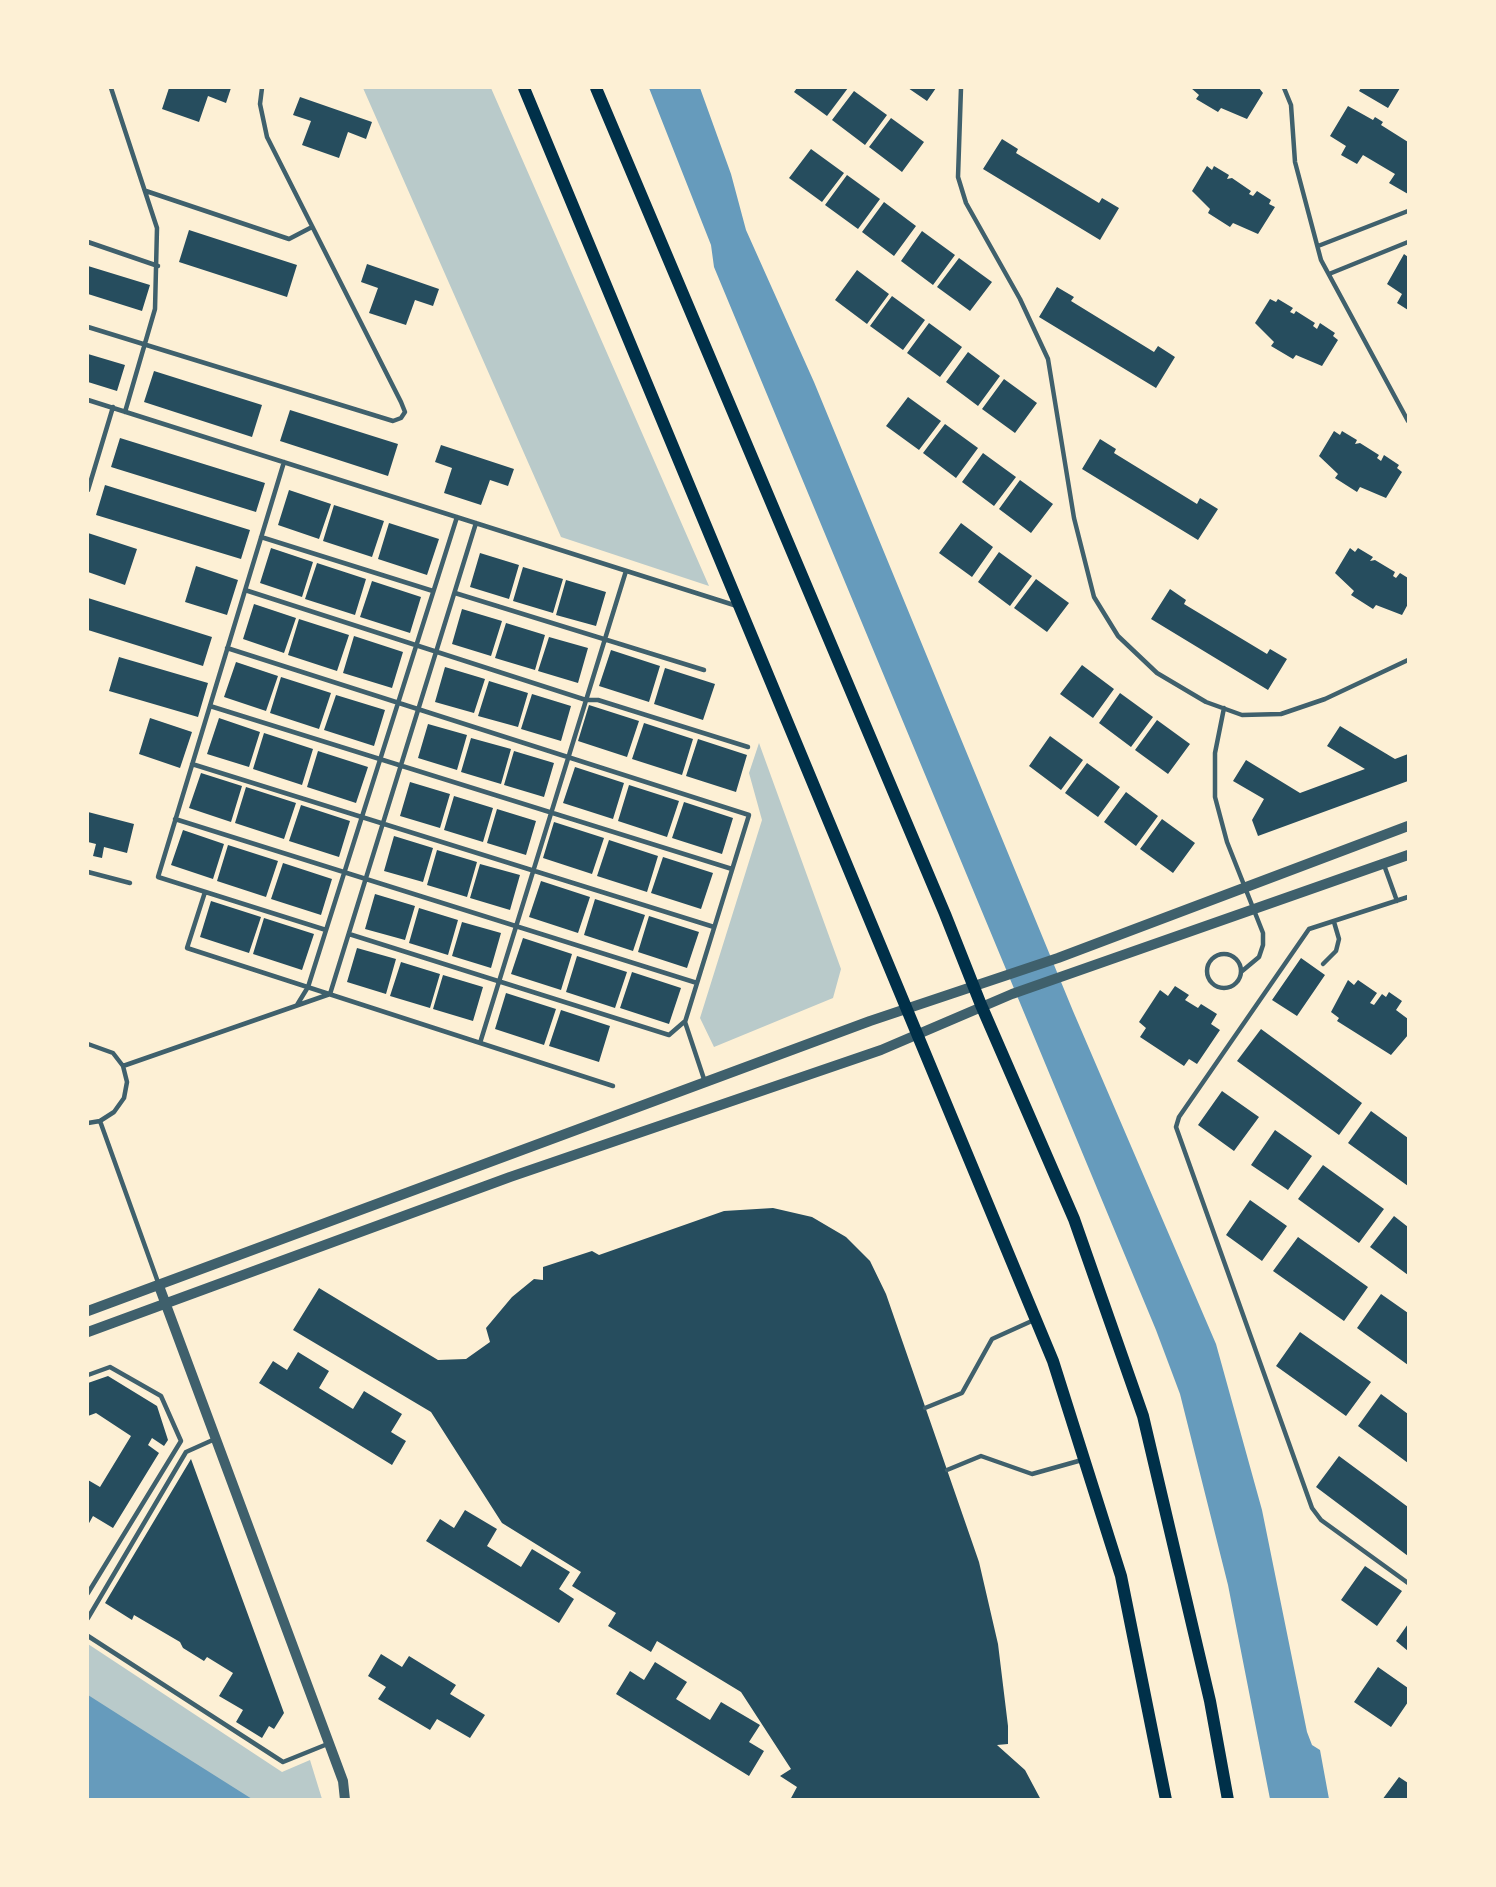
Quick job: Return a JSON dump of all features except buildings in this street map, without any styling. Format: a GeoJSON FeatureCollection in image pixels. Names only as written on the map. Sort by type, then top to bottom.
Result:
{"type":"FeatureCollection","features":[{"type":"Feature","properties":{"kind":"main road"},"geometry":{"type":"LineString","coordinates":[[524,88],[1053,1361],[1121,1576],[1166,1800]]}},
{"type":"Feature","properties":{"kind":"main road"},"geometry":{"type":"LineString","coordinates":[[596,88],[981,1005],[1074,1219],[1143,1416],[1210,1701],[1228,1800]]}},
{"type":"Feature","properties":{"kind":"street"},"geometry":{"type":"LineString","coordinates":[[88,1311],[907,1009],[1058,958],[1409,826]]}},
{"type":"Feature","properties":{"kind":"street"},"geometry":{"type":"LineString","coordinates":[[88,1332],[510,1177],[881,1050],[981,1005],[1409,855]]}},
{"type":"Feature","properties":{"kind":"street"},"geometry":{"type":"LineString","coordinates":[[159,1286],[344,1781],[345,1800]]}},
{"type":"Feature","properties":{"kind":"lane"},"geometry":{"type":"LineString","coordinates":[[111,88],[157,228],[155,309],[125,412]]}},
{"type":"Feature","properties":{"kind":"lane"},"geometry":{"type":"LineString","coordinates":[[88,327],[393,421],[401,418],[405,412],[401,402],[267,137],[260,104],[262,88]]}},
{"type":"Feature","properties":{"kind":"lane"},"geometry":{"type":"LineString","coordinates":[[961,88],[958,177],[966,203],[1020,299],[1048,359],[1074,518],[1094,597],[1118,636],[1157,673],[1206,702],[1242,715],[1281,713],[1325,699],[1409,660]]}},
{"type":"Feature","properties":{"kind":"lane"},"geometry":{"type":"LineString","coordinates":[[1284,88],[1291,105],[1295,162],[1318,246],[1329,274],[1409,421]]}},
{"type":"Feature","properties":{"kind":"lane"},"geometry":{"type":"LineString","coordinates":[[145,190],[289,239],[312,227]]}},
{"type":"Feature","properties":{"kind":"lane"},"geometry":{"type":"LineString","coordinates":[[1318,246],[1409,211]]}},
{"type":"Feature","properties":{"kind":"lane"},"geometry":{"type":"LineString","coordinates":[[88,242],[158,266]]}},
{"type":"Feature","properties":{"kind":"lane"},"geometry":{"type":"LineString","coordinates":[[1329,274],[1409,243]]}},
{"type":"Feature","properties":{"kind":"lane"},"geometry":{"type":"LineString","coordinates":[[88,400],[737,606]]}},
{"type":"Feature","properties":{"kind":"lane"},"geometry":{"type":"LineString","coordinates":[[88,490],[113,407]]}},
{"type":"Feature","properties":{"kind":"lane"},"geometry":{"type":"LineString","coordinates":[[284,462],[158,877],[326,930]]}},
{"type":"Feature","properties":{"kind":"lane"},"geometry":{"type":"LineString","coordinates":[[297,1006],[308,987],[457,517]]}},
{"type":"Feature","properties":{"kind":"lane"},"geometry":{"type":"LineString","coordinates":[[330,995],[477,523]]}},
{"type":"Feature","properties":{"kind":"lane"},"geometry":{"type":"LineString","coordinates":[[261,537],[433,591]]}},
{"type":"Feature","properties":{"kind":"lane"},"geometry":{"type":"LineString","coordinates":[[480,1043],[626,571]]}},
{"type":"Feature","properties":{"kind":"lane"},"geometry":{"type":"LineString","coordinates":[[245,590],[586,700],[598,700],[748,747]]}},
{"type":"Feature","properties":{"kind":"lane"},"geometry":{"type":"LineString","coordinates":[[455,593],[704,670]]}},
{"type":"Feature","properties":{"kind":"lane"},"geometry":{"type":"LineString","coordinates":[[228,648],[749,815],[685,1022],[669,1035],[349,934]]}},
{"type":"Feature","properties":{"kind":"lane"},"geometry":{"type":"LineString","coordinates":[[210,706],[732,869]]}},
{"type":"Feature","properties":{"kind":"lane"},"geometry":{"type":"LineString","coordinates":[[1224,708],[1215,753],[1215,797],[1227,842],[1263,933],[1263,945],[1259,957],[1241,972],[1236,982],[1226,987],[1215,985],[1207,971],[1214,957],[1223,954],[1238,961],[1241,972]]}},
{"type":"Feature","properties":{"kind":"lane"},"geometry":{"type":"LineString","coordinates":[[192,764],[714,927]]}},
{"type":"Feature","properties":{"kind":"lane"},"geometry":{"type":"LineString","coordinates":[[175,819],[697,983]]}},
{"type":"Feature","properties":{"kind":"lane"},"geometry":{"type":"LineString","coordinates":[[1383,864],[1397,901]]}},
{"type":"Feature","properties":{"kind":"lane"},"geometry":{"type":"LineString","coordinates":[[88,872],[130,883]]}},
{"type":"Feature","properties":{"kind":"lane"},"geometry":{"type":"LineString","coordinates":[[205,892],[187,948],[613,1086]]}},
{"type":"Feature","properties":{"kind":"lane"},"geometry":{"type":"LineString","coordinates":[[1409,897],[1310,929],[1179,1117],[1176,1127],[1312,1508],[1321,1520],[1409,1583]]}},
{"type":"Feature","properties":{"kind":"lane"},"geometry":{"type":"LineString","coordinates":[[1323,964],[1336,951],[1339,939],[1334,922]]}},
{"type":"Feature","properties":{"kind":"lane"},"geometry":{"type":"LineString","coordinates":[[123,1066],[330,995]]}},
{"type":"Feature","properties":{"kind":"lane"},"geometry":{"type":"LineString","coordinates":[[685,1022],[705,1083]]}},
{"type":"Feature","properties":{"kind":"lane"},"geometry":{"type":"LineString","coordinates":[[88,1044],[113,1053],[123,1066],[127,1082],[124,1098],[114,1112],[100,1121],[88,1123]]}},
{"type":"Feature","properties":{"kind":"lane"},"geometry":{"type":"LineString","coordinates":[[100,1121],[159,1286]]}},
{"type":"Feature","properties":{"kind":"lane"},"geometry":{"type":"LineString","coordinates":[[925,1408],[962,1393],[992,1339],[1035,1320]]}},
{"type":"Feature","properties":{"kind":"lane"},"geometry":{"type":"LineString","coordinates":[[88,1375],[110,1367],[161,1396],[181,1441],[88,1593]]}},
{"type":"Feature","properties":{"kind":"lane"},"geometry":{"type":"LineString","coordinates":[[88,1618],[186,1452],[216,1438]]}},
{"type":"Feature","properties":{"kind":"lane"},"geometry":{"type":"LineString","coordinates":[[947,1470],[981,1456],[1032,1474],[1084,1459]]}},
{"type":"Feature","properties":{"kind":"lane"},"geometry":{"type":"LineString","coordinates":[[88,1636],[283,1762],[330,1744]]}},
{"type":"Feature","properties":{"kind":"shaded area"},"geometry":{"type":"Polygon","coordinates":[[[363,88],[491,88],[709,586],[561,537],[363,88]]]}},
{"type":"Feature","properties":{"kind":"shaded area"},"geometry":{"type":"Polygon","coordinates":[[[759,743],[841,969],[833,998],[714,1047],[700,1018],[762,820],[749,773],[759,743]]]}},
{"type":"Feature","properties":{"kind":"shaded area"},"geometry":{"type":"Polygon","coordinates":[[[88,1644],[282,1772],[310,1760],[322,1799],[88,1799],[88,1644]]]}},
{"type":"Feature","properties":{"kind":"water"},"geometry":{"type":"Polygon","coordinates":[[[649,88],[700,88],[731,174],[746,230],[814,382],[1073,1011],[1216,1344],[1262,1510],[1307,1732],[1312,1745],[1320,1750],[1329,1799],[1270,1799],[1228,1585],[1180,1394],[1156,1330],[714,267],[711,245],[649,88]]]}},
{"type":"Feature","properties":{"kind":"water"},"geometry":{"type":"Polygon","coordinates":[[[88,1695],[157,1739],[252,1799],[88,1799],[88,1695]]]}}]}
